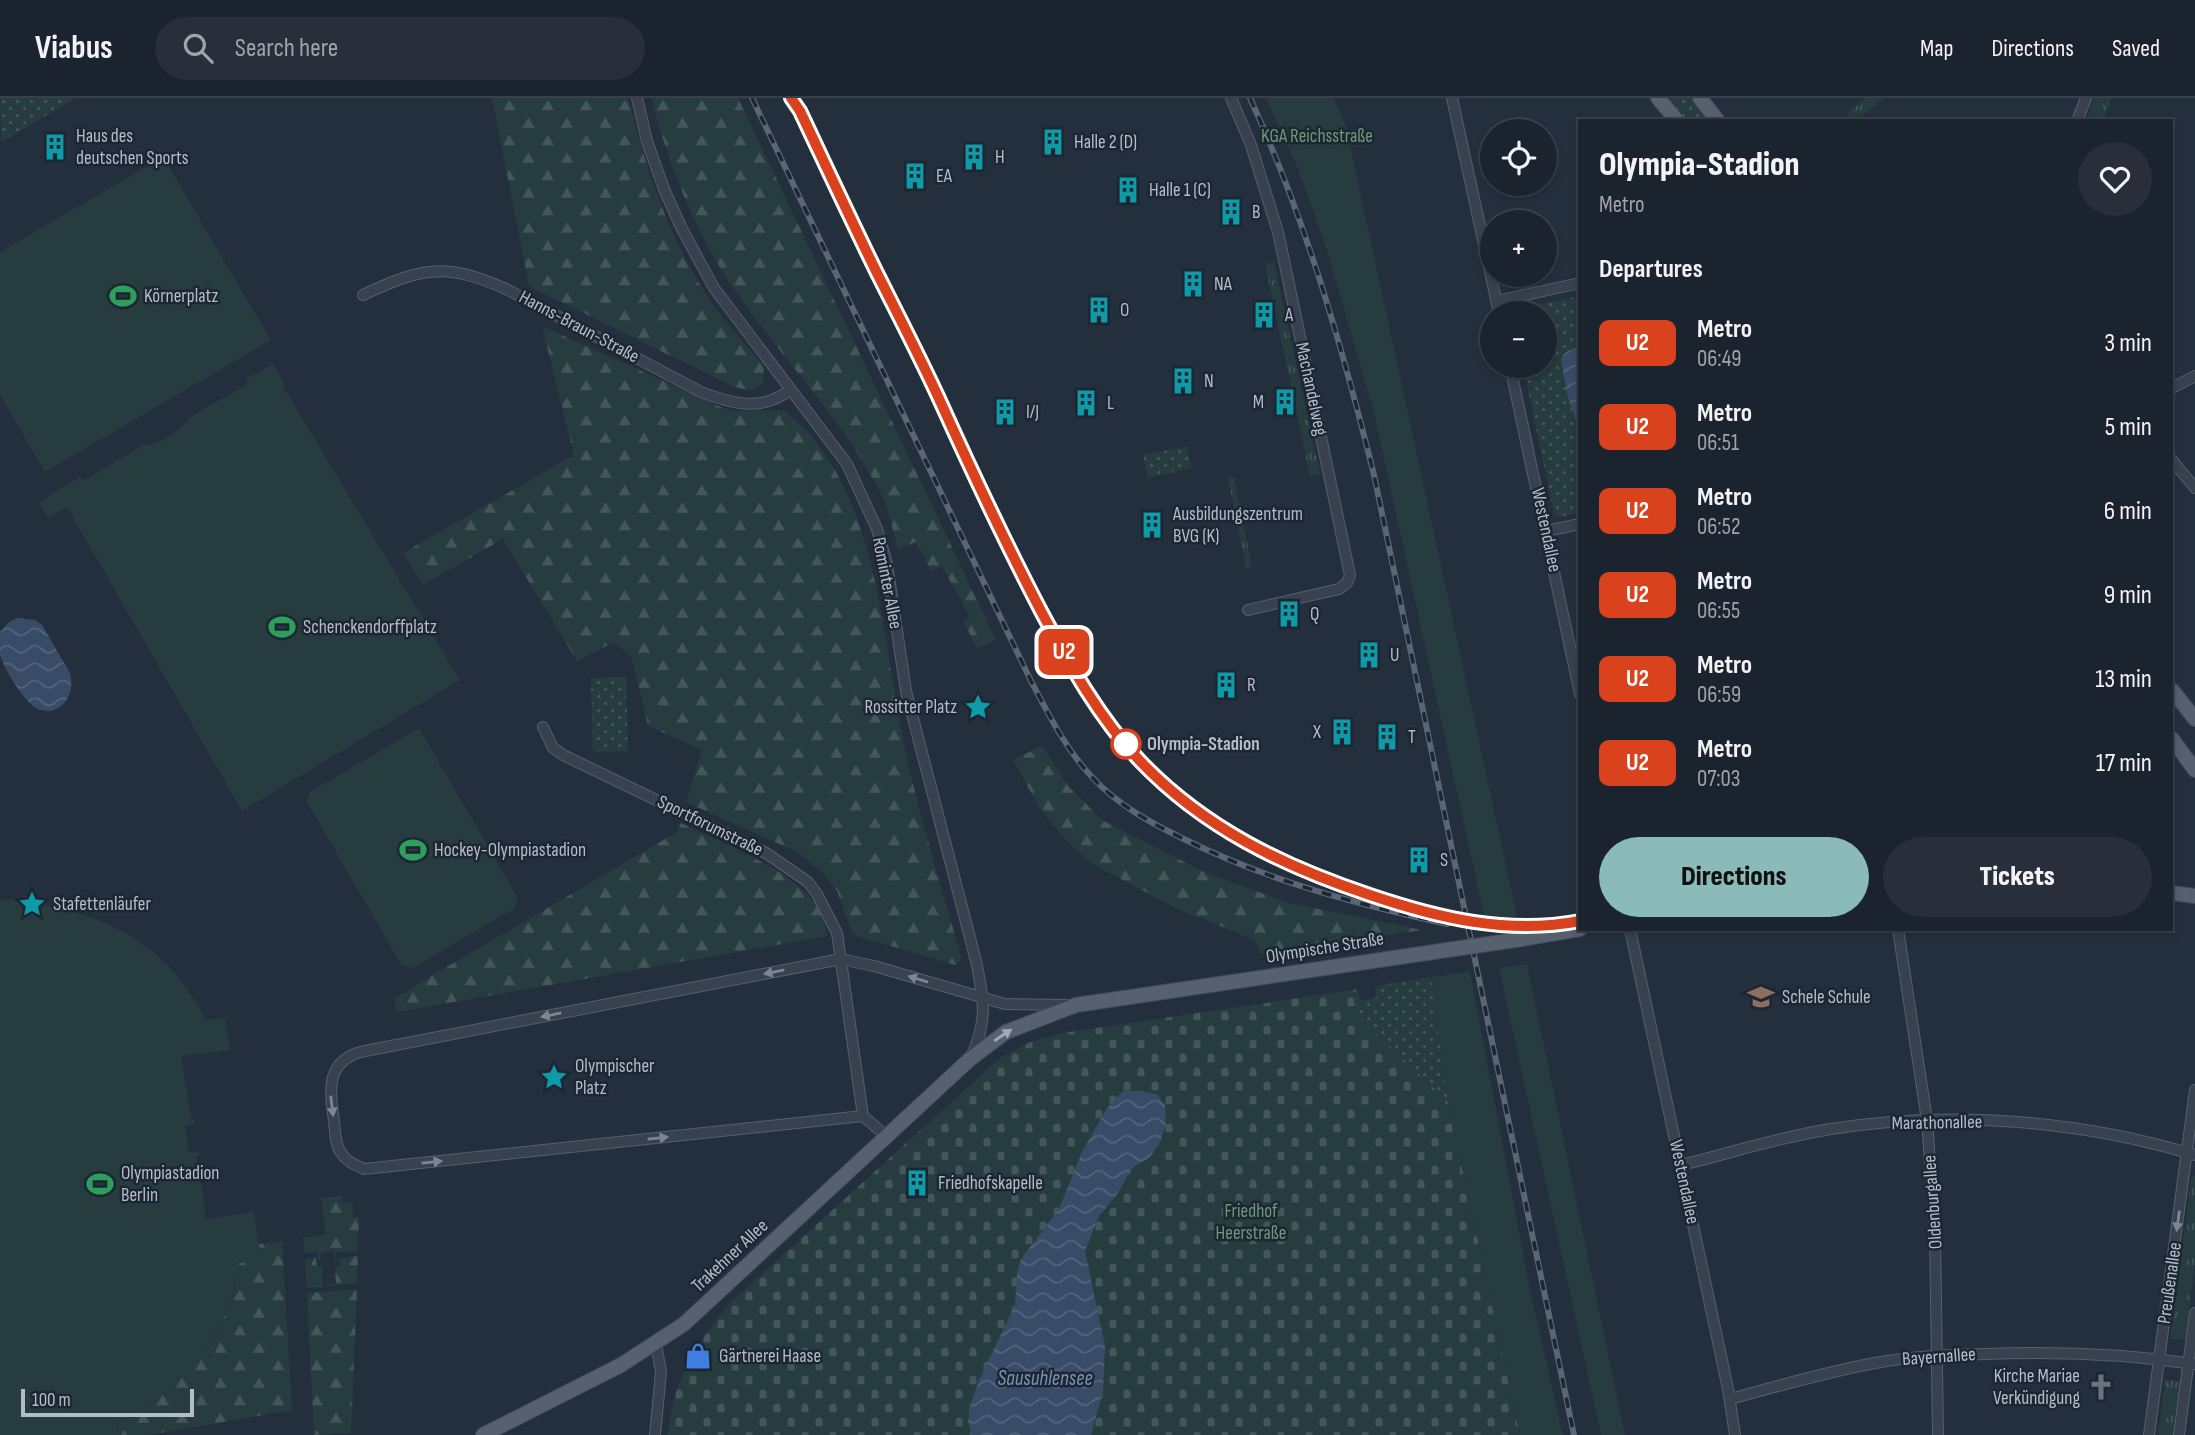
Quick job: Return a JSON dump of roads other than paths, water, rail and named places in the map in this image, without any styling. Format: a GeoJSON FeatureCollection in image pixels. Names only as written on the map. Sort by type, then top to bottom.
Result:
{"type":"FeatureCollection","features":[{"type":"Feature","properties":{"kind":"main road"},"geometry":{"type":"LineString","coordinates":[[1658,98],[1675,119]]}},
{"type":"Feature","properties":{"kind":"main road"},"geometry":{"type":"LineString","coordinates":[[1700,98],[1716,119]]}},
{"type":"Feature","properties":{"kind":"main road"},"geometry":{"type":"LineString","coordinates":[[2173,691],[2195,719]]}},
{"type":"Feature","properties":{"kind":"main road"},"geometry":{"type":"LineString","coordinates":[[2173,740],[2195,769]]}},
{"type":"Feature","properties":{"kind":"main road"},"geometry":{"type":"LineString","coordinates":[[2173,893],[2195,896]]}},
{"type":"Feature","properties":{"kind":"main road","name":"Olympische Straße"},"geometry":{"type":"LineString","coordinates":[[970,1059],[1006,1031],[1076,1005],[1578,929]]}},
{"type":"Feature","properties":{"kind":"main road","name":"Trakehner Allee"},"geometry":{"type":"LineString","coordinates":[[482,1435],[621,1365],[656,1344],[710,1302],[970,1059]]}},
{"type":"Feature","properties":{"kind":"street","name":"Rominter Allee"},"geometry":{"type":"LineString","coordinates":[[637,98],[650,153],[681,227],[714,288],[846,464],[877,529],[887,564],[904,681],[984,998]]}},
{"type":"Feature","properties":{"kind":"street","name":"Machandelweg"},"geometry":{"type":"LineString","coordinates":[[1231,98],[1251,145],[1278,232],[1350,575],[1347,583],[1339,589],[1248,610]]}},
{"type":"Feature","properties":{"kind":"street"},"geometry":{"type":"LineString","coordinates":[[1452,98],[1501,300],[1578,283]]}},
{"type":"Feature","properties":{"kind":"street"},"geometry":{"type":"LineString","coordinates":[[2078,119],[2086,98]]}},
{"type":"Feature","properties":{"kind":"street","name":"Hanns-Braun-Straße"},"geometry":{"type":"LineString","coordinates":[[363,295],[411,274],[454,271],[519,295],[701,392],[730,403],[775,401],[790,390]]}},
{"type":"Feature","properties":{"kind":"street"},"geometry":{"type":"LineString","coordinates":[[2173,387],[2195,376]]}},
{"type":"Feature","properties":{"kind":"street","name":"Westendallee"},"geometry":{"type":"LineString","coordinates":[[1513,378],[1578,684]]}},
{"type":"Feature","properties":{"kind":"street"},"geometry":{"type":"LineString","coordinates":[[2173,461],[2195,488]]}},
{"type":"Feature","properties":{"kind":"street"},"geometry":{"type":"LineString","coordinates":[[1546,531],[1578,524]]}},
{"type":"Feature","properties":{"kind":"street","name":"Sportforumstraße"},"geometry":{"type":"LineString","coordinates":[[542,727],[553,748],[565,756],[765,853],[808,882],[825,906],[837,933],[841,959]]}},
{"type":"Feature","properties":{"kind":"street","name":"Westendallee"},"geometry":{"type":"LineString","coordinates":[[1630,931],[1730,1399],[1735,1435]]}},
{"type":"Feature","properties":{"kind":"street","name":"Oldenburgallee"},"geometry":{"type":"LineString","coordinates":[[1898,931],[1927,1120],[1935,1232],[1938,1435]]}},
{"type":"Feature","properties":{"kind":"street"},"geometry":{"type":"LineString","coordinates":[[841,959],[863,1116],[887,1137]]}},
{"type":"Feature","properties":{"kind":"street"},"geometry":{"type":"LineString","coordinates":[[863,1116],[364,1169],[350,1163],[341,1153],[330,1093],[335,1069],[349,1055],[841,959],[984,998],[984,1019],[980,1037],[970,1059]]}},
{"type":"Feature","properties":{"kind":"street","name":"Olympische Straße"},"geometry":{"type":"LineString","coordinates":[[984,998],[1006,1004],[1076,1005]]}},
{"type":"Feature","properties":{"kind":"street","name":"Preußenallee"},"geometry":{"type":"LineString","coordinates":[[2149,1435],[2191,1154],[2195,1090]]}},
{"type":"Feature","properties":{"kind":"street","name":"Marathonallee"},"geometry":{"type":"LineString","coordinates":[[1681,1165],[1833,1128],[1927,1120],[2042,1125],[2093,1132],[2191,1154]]}},
{"type":"Feature","properties":{"kind":"street","name":"Preußenallee"},"geometry":{"type":"LineString","coordinates":[[2179,1435],[2192,1363],[2195,1313]]}},
{"type":"Feature","properties":{"kind":"street"},"geometry":{"type":"LineString","coordinates":[[655,1435],[661,1372],[656,1344]]}},
{"type":"Feature","properties":{"kind":"street","name":"Bayernallee"},"geometry":{"type":"LineString","coordinates":[[1730,1399],[1844,1369],[1938,1355],[2053,1352],[2192,1363]]}},
{"type":"Feature","properties":{"kind":"water"},"geometry":{"type":"Polygon","coordinates":[[[1578,348],[1578,425],[1568,398],[1561,360],[1568,351],[1578,348]]]}},
{"type":"Feature","properties":{"kind":"water"},"geometry":{"type":"Polygon","coordinates":[[[17,618],[35,620],[42,625],[70,673],[69,696],[54,710],[38,709],[27,701],[2,661],[0,632],[17,618]]]}},
{"type":"Feature","properties":{"kind":"water","name":"Sausuhlensee"},"geometry":{"type":"Polygon","coordinates":[[[1123,1091],[1142,1091],[1158,1095],[1165,1106],[1166,1124],[1159,1145],[1149,1158],[1132,1168],[1116,1196],[1099,1216],[1085,1251],[1105,1346],[1103,1391],[1091,1435],[972,1435],[968,1421],[970,1406],[979,1380],[1015,1305],[1017,1272],[1021,1259],[1059,1209],[1082,1152],[1107,1108],[1123,1091]]]}},
{"type":"Feature","properties":{"kind":"railway"},"geometry":{"type":"LineString","coordinates":[[752,98],[1031,681],[1058,731],[1082,765],[1101,787],[1136,813],[1220,856],[1315,890],[1447,924]]}},
{"type":"Feature","properties":{"kind":"railway"},"geometry":{"type":"LineString","coordinates":[[791,98],[800,111],[1034,598],[1095,703],[1152,773],[1199,813],[1278,859],[1392,902]]}},
{"type":"Feature","properties":{"kind":"railway"},"geometry":{"type":"LineString","coordinates":[[1250,98],[1288,190],[1321,284],[1374,475],[1574,1435]]}},
{"type":"Feature","properties":{"kind":"metro line","name":"U2"},"geometry":{"type":"LineString","coordinates":[[791,98],[800,111],[940,401],[1008,548],[1049,626],[1103,716],[1139,760],[1176,795],[1218,826],[1247,844],[1336,884],[1398,905],[1464,921],[1520,926],[1578,921]]}},
{"type":"Feature","properties":{"kind":"place","name":"Halle 2 (D)"},"geometry":{"type":"Point","coordinates":[1053,142]}},
{"type":"Feature","properties":{"kind":"place","name":"Haus des deutschen Sports"},"geometry":{"type":"Point","coordinates":[55,147]}},
{"type":"Feature","properties":{"kind":"place","name":"H"},"geometry":{"type":"Point","coordinates":[974,157]}},
{"type":"Feature","properties":{"kind":"place","name":"EA"},"geometry":{"type":"Point","coordinates":[915,176]}},
{"type":"Feature","properties":{"kind":"place","name":"Halle 1 (C)"},"geometry":{"type":"Point","coordinates":[1128,190]}},
{"type":"Feature","properties":{"kind":"place","name":"B"},"geometry":{"type":"Point","coordinates":[1231,212]}},
{"type":"Feature","properties":{"kind":"place","name":"NA"},"geometry":{"type":"Point","coordinates":[1193,284]}},
{"type":"Feature","properties":{"kind":"place","name":"Körnerplatz"},"geometry":{"type":"Point","coordinates":[123,296]}},
{"type":"Feature","properties":{"kind":"place","name":"O"},"geometry":{"type":"Point","coordinates":[1099,310]}},
{"type":"Feature","properties":{"kind":"place","name":"A"},"geometry":{"type":"Point","coordinates":[1264,315]}},
{"type":"Feature","properties":{"kind":"place","name":"N"},"geometry":{"type":"Point","coordinates":[1183,381]}},
{"type":"Feature","properties":{"kind":"place","name":"M"},"geometry":{"type":"Point","coordinates":[1285,402]}},
{"type":"Feature","properties":{"kind":"place","name":"L"},"geometry":{"type":"Point","coordinates":[1086,403]}},
{"type":"Feature","properties":{"kind":"place","name":"I/J"},"geometry":{"type":"Point","coordinates":[1005,412]}},
{"type":"Feature","properties":{"kind":"place","name":"Ausbildungszentrum BVG (K)"},"geometry":{"type":"Point","coordinates":[1152,525]}},
{"type":"Feature","properties":{"kind":"place","name":"Q"},"geometry":{"type":"Point","coordinates":[1289,614]}},
{"type":"Feature","properties":{"kind":"place","name":"Schenckendorffplatz"},"geometry":{"type":"Point","coordinates":[282,627]}},
{"type":"Feature","properties":{"kind":"place","name":"U"},"geometry":{"type":"Point","coordinates":[1369,655]}},
{"type":"Feature","properties":{"kind":"place","name":"R"},"geometry":{"type":"Point","coordinates":[1226,685]}},
{"type":"Feature","properties":{"kind":"place","name":"Rossitter Platz"},"geometry":{"type":"Point","coordinates":[978,707]}},
{"type":"Feature","properties":{"kind":"place","name":"X"},"geometry":{"type":"Point","coordinates":[1342,732]}},
{"type":"Feature","properties":{"kind":"place","name":"T"},"geometry":{"type":"Point","coordinates":[1387,737]}},
{"type":"Feature","properties":{"kind":"place","name":"Olympia-Stadion"},"geometry":{"type":"Point","coordinates":[1126,744]}},
{"type":"Feature","properties":{"kind":"place","name":"Hockey-Olympiastadion"},"geometry":{"type":"Point","coordinates":[413,850]}},
{"type":"Feature","properties":{"kind":"place","name":"S"},"geometry":{"type":"Point","coordinates":[1419,860]}},
{"type":"Feature","properties":{"kind":"place","name":"Stafettenläufer"},"geometry":{"type":"Point","coordinates":[32,904]}},
{"type":"Feature","properties":{"kind":"place","name":"Schele Schule"},"geometry":{"type":"Point","coordinates":[1761,997]}},
{"type":"Feature","properties":{"kind":"place","name":"Olympischer Platz"},"geometry":{"type":"Point","coordinates":[554,1077]}},
{"type":"Feature","properties":{"kind":"place","name":"Friedhofskapelle"},"geometry":{"type":"Point","coordinates":[917,1183]}},
{"type":"Feature","properties":{"kind":"place","name":"Olympiastadion Berlin"},"geometry":{"type":"Point","coordinates":[100,1184]}},
{"type":"Feature","properties":{"kind":"place","name":"Gärtnerei Haase"},"geometry":{"type":"Point","coordinates":[698,1356]}},
{"type":"Feature","properties":{"kind":"place","name":"Kirche Mariae Verkündigung"},"geometry":{"type":"Point","coordinates":[2101,1387]}},
{"type":"Feature","properties":{"kind":"park label","name":"KGA Reichsstraße"},"geometry":{"type":"Point","coordinates":[1317,136]}},
{"type":"Feature","properties":{"kind":"park label","name":"Friedhof Heerstraße"},"geometry":{"type":"Point","coordinates":[1251,1222]}}]}
